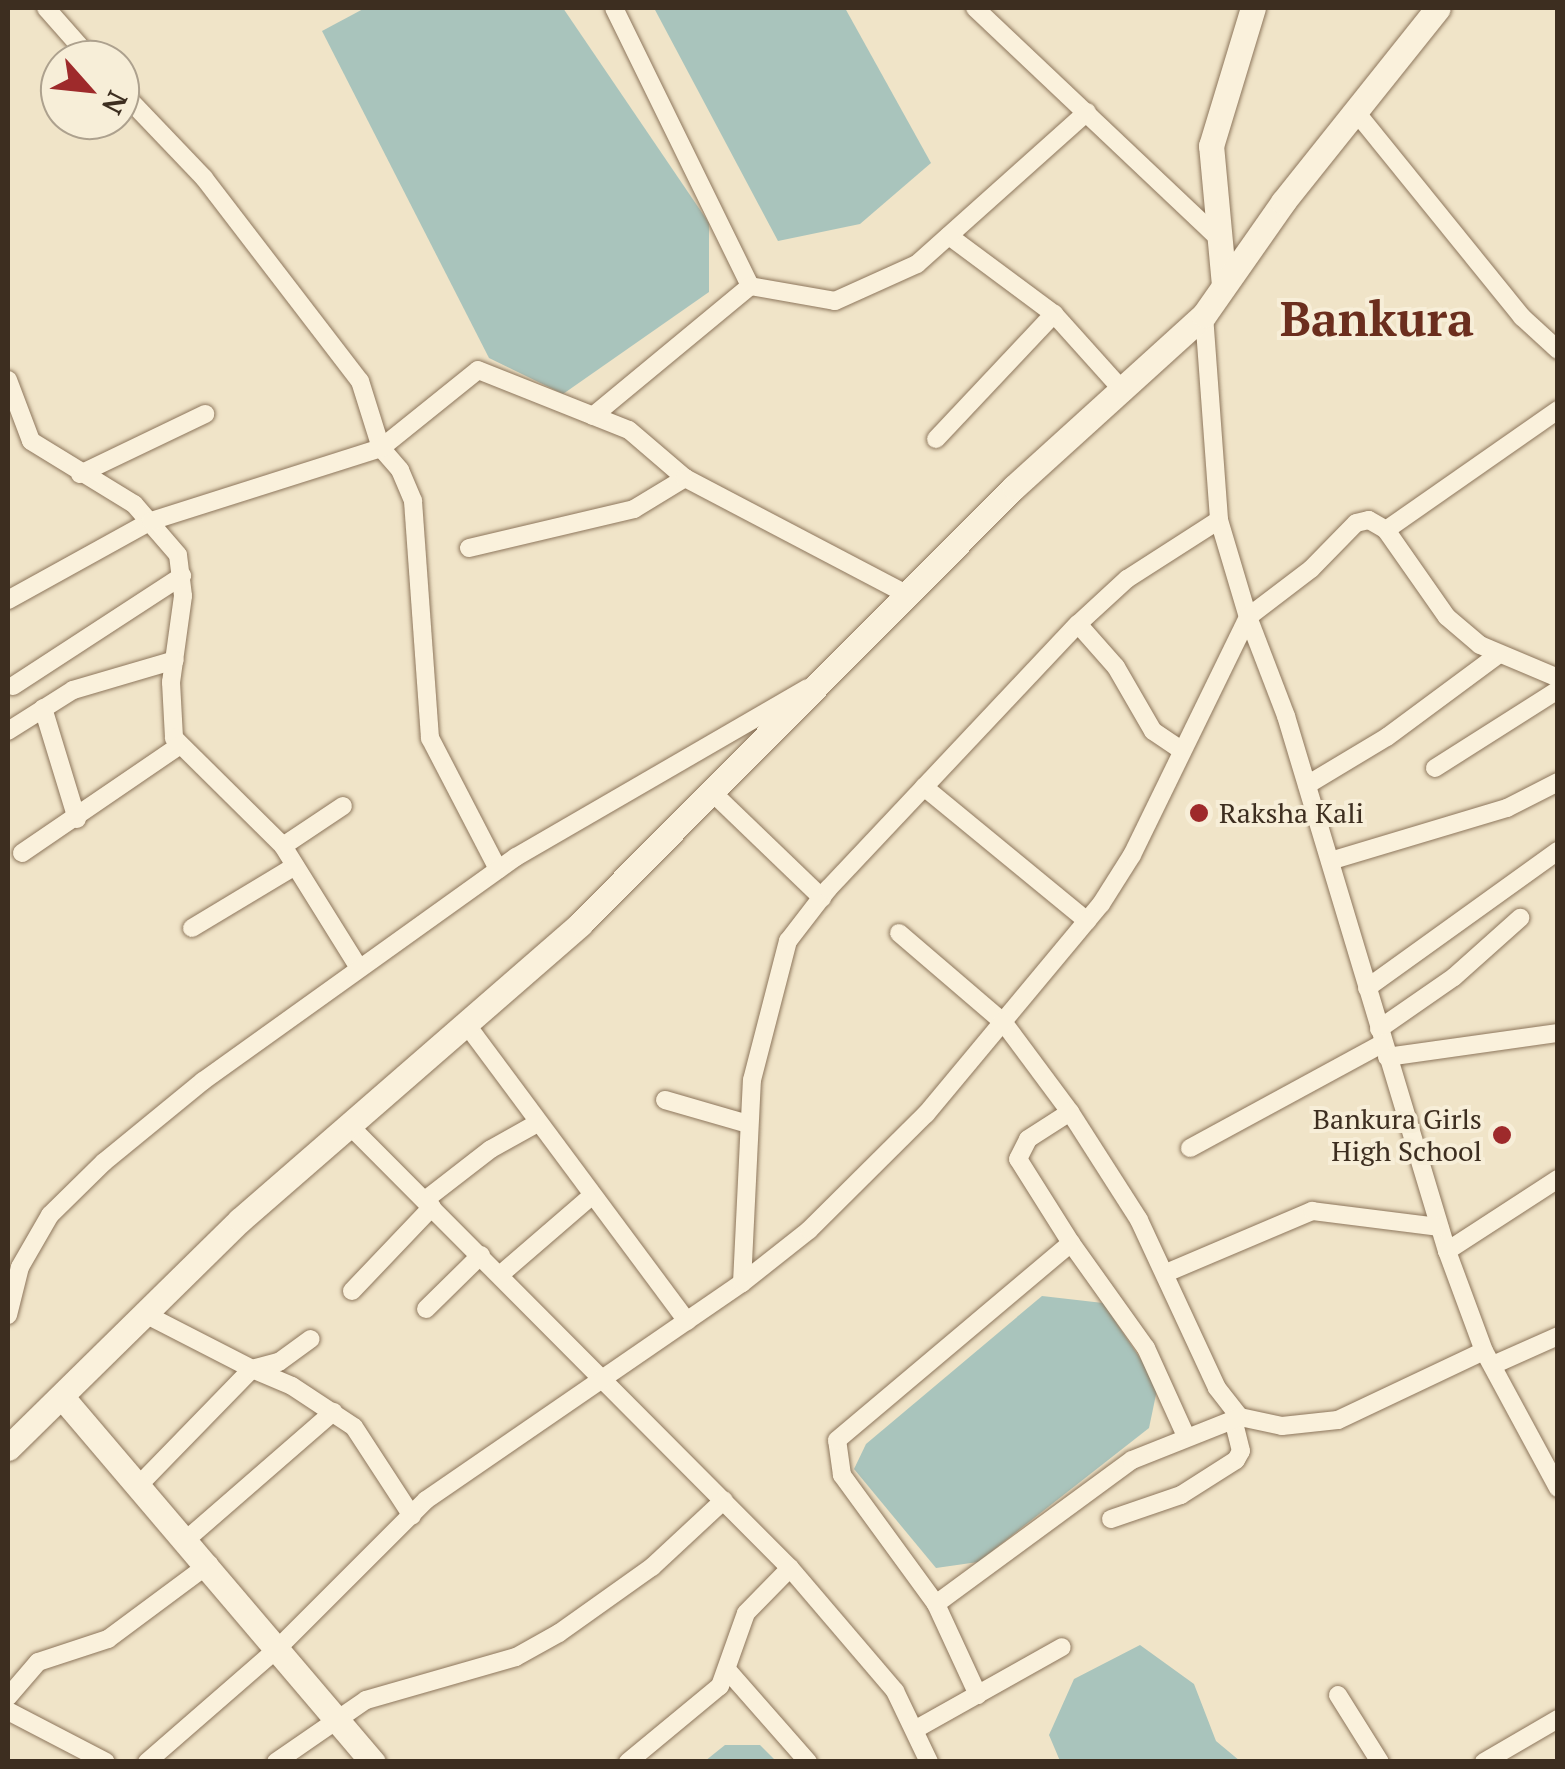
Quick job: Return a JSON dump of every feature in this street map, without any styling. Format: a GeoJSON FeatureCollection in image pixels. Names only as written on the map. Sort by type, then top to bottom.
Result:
{"type":"FeatureCollection","features":[{"type":"Feature","properties":{"kind":"street"},"geometry":{"type":"LineString","coordinates":[[46,8],[74,40]]}},
{"type":"Feature","properties":{"kind":"street"},"geometry":{"type":"LineString","coordinates":[[614,8],[750,286]]}},
{"type":"Feature","properties":{"kind":"street"},"geometry":{"type":"LineString","coordinates":[[975,8],[1216,236]]}},
{"type":"Feature","properties":{"kind":"street"},"geometry":{"type":"LineString","coordinates":[[1224,285],[1216,236],[1211,146],[1253,8]]}},
{"type":"Feature","properties":{"kind":"street"},"geometry":{"type":"LineString","coordinates":[[8,1448],[240,1220],[467,1026],[714,794],[1014,487],[1124,392],[1204,315],[1438,8]]}},
{"type":"Feature","properties":{"kind":"street"},"geometry":{"type":"LineString","coordinates":[[140,111],[204,178],[339,348],[360,381],[381,448],[400,470],[413,501],[430,738],[498,869]]}},
{"type":"Feature","properties":{"kind":"street"},"geometry":{"type":"LineString","coordinates":[[593,416],[750,286],[850,298],[917,264],[1087,112]]}},
{"type":"Feature","properties":{"kind":"street"},"geometry":{"type":"LineString","coordinates":[[1356,112],[1522,317],[1558,350]]}},
{"type":"Feature","properties":{"kind":"street"},"geometry":{"type":"LineString","coordinates":[[950,236],[1054,314],[1124,392]]}},
{"type":"Feature","properties":{"kind":"street"},"geometry":{"type":"LineString","coordinates":[[936,439],[1054,314]]}},
{"type":"Feature","properties":{"kind":"street"},"geometry":{"type":"LineString","coordinates":[[1204,315],[1220,520],[1248,618],[1307,785],[1438,1227],[1489,1358],[1558,1488]]}},
{"type":"Feature","properties":{"kind":"street"},"geometry":{"type":"LineString","coordinates":[[8,600],[151,521],[381,448],[478,370],[629,430],[685,478],[908,595]]}},
{"type":"Feature","properties":{"kind":"street"},"geometry":{"type":"LineString","coordinates":[[8,380],[24,432],[151,521],[178,555],[182,576],[172,726],[180,746],[282,846],[358,965]]}},
{"type":"Feature","properties":{"kind":"street"},"geometry":{"type":"LineString","coordinates":[[80,474],[205,414]]}},
{"type":"Feature","properties":{"kind":"street"},"geometry":{"type":"LineString","coordinates":[[1386,530],[1554,420]]}},
{"type":"Feature","properties":{"kind":"street"},"geometry":{"type":"LineString","coordinates":[[469,548],[634,509],[685,478]]}},
{"type":"Feature","properties":{"kind":"street"},"geometry":{"type":"LineString","coordinates":[[742,1283],[748,1124],[775,974],[788,941],[822,898],[1078,624],[1126,578],[1220,520]]}},
{"type":"Feature","properties":{"kind":"street"},"geometry":{"type":"LineString","coordinates":[[147,1762],[276,1650],[412,1516],[479,1458],[606,1380],[742,1283],[808,1230],[926,1114],[1087,921],[1132,855],[1248,618],[1312,569],[1356,523],[1369,520],[1386,530],[1448,617],[1498,654],[1558,678]]}},
{"type":"Feature","properties":{"kind":"street"},"geometry":{"type":"LineString","coordinates":[[13,686],[182,576]]}},
{"type":"Feature","properties":{"kind":"street"},"geometry":{"type":"LineString","coordinates":[[1078,624],[1116,667],[1153,731],[1181,750]]}},
{"type":"Feature","properties":{"kind":"street"},"geometry":{"type":"LineString","coordinates":[[1307,785],[1386,737],[1498,654]]}},
{"type":"Feature","properties":{"kind":"street"},"geometry":{"type":"LineString","coordinates":[[8,731],[94,681],[175,660]]}},
{"type":"Feature","properties":{"kind":"street"},"geometry":{"type":"LineString","coordinates":[[8,1315],[18,1263],[50,1215],[104,1162],[358,965],[498,869],[666,764],[831,675]]}},
{"type":"Feature","properties":{"kind":"street"},"geometry":{"type":"LineString","coordinates":[[1435,768],[1558,690]]}},
{"type":"Feature","properties":{"kind":"street"},"geometry":{"type":"LineString","coordinates":[[44,708],[77,819]]}},
{"type":"Feature","properties":{"kind":"street"},"geometry":{"type":"LineString","coordinates":[[22,853],[180,746]]}},
{"type":"Feature","properties":{"kind":"street"},"geometry":{"type":"LineString","coordinates":[[1330,860],[1506,808],[1558,782]]}},
{"type":"Feature","properties":{"kind":"street"},"geometry":{"type":"LineString","coordinates":[[924,787],[1087,921]]}},
{"type":"Feature","properties":{"kind":"street"},"geometry":{"type":"LineString","coordinates":[[714,794],[822,898]]}},
{"type":"Feature","properties":{"kind":"street"},"geometry":{"type":"LineString","coordinates":[[282,846],[343,806]]}},
{"type":"Feature","properties":{"kind":"street"},"geometry":{"type":"LineString","coordinates":[[1367,988],[1558,851]]}},
{"type":"Feature","properties":{"kind":"street"},"geometry":{"type":"LineString","coordinates":[[192,928],[295,866]]}},
{"type":"Feature","properties":{"kind":"street"},"geometry":{"type":"LineString","coordinates":[[1190,1148],[1383,1043],[1520,918]]}},
{"type":"Feature","properties":{"kind":"street"},"geometry":{"type":"LineString","coordinates":[[900,933],[1004,1022],[1070,1112],[1166,1273],[1217,1388],[1237,1418],[1241,1451],[1236,1460],[1181,1495],[1111,1518]]}},
{"type":"Feature","properties":{"kind":"street"},"geometry":{"type":"LineString","coordinates":[[467,1026],[590,1198],[687,1321]]}},
{"type":"Feature","properties":{"kind":"street"},"geometry":{"type":"LineString","coordinates":[[1383,1043],[1558,1033]]}},
{"type":"Feature","properties":{"kind":"street"},"geometry":{"type":"LineString","coordinates":[[665,1100],[748,1124]]}},
{"type":"Feature","properties":{"kind":"street"},"geometry":{"type":"LineString","coordinates":[[1070,1112],[1028,1139],[1018,1158],[1071,1243],[1146,1348],[1185,1434]]}},
{"type":"Feature","properties":{"kind":"street"},"geometry":{"type":"LineString","coordinates":[[352,1291],[429,1204],[491,1148],[536,1124]]}},
{"type":"Feature","properties":{"kind":"street"},"geometry":{"type":"LineString","coordinates":[[352,1127],[790,1568],[870,1658],[916,1729],[930,1762]]}},
{"type":"Feature","properties":{"kind":"street"},"geometry":{"type":"LineString","coordinates":[[1447,1251],[1558,1179]]}},
{"type":"Feature","properties":{"kind":"street"},"geometry":{"type":"LineString","coordinates":[[501,1274],[590,1198]]}},
{"type":"Feature","properties":{"kind":"street"},"geometry":{"type":"LineString","coordinates":[[1166,1273],[1312,1212],[1438,1227]]}},
{"type":"Feature","properties":{"kind":"street"},"geometry":{"type":"LineString","coordinates":[[978,1695],[936,1604],[842,1475],[837,1440],[1071,1243]]}},
{"type":"Feature","properties":{"kind":"street"},"geometry":{"type":"LineString","coordinates":[[8,1246],[18,1263]]}},
{"type":"Feature","properties":{"kind":"street"},"geometry":{"type":"LineString","coordinates":[[426,1309],[481,1255]]}},
{"type":"Feature","properties":{"kind":"street"},"geometry":{"type":"LineString","coordinates":[[145,1314],[334,1412],[354,1428],[412,1516]]}},
{"type":"Feature","properties":{"kind":"street"},"geometry":{"type":"LineString","coordinates":[[936,1604],[1021,1547],[1106,1476],[1185,1434],[1237,1418],[1282,1426],[1338,1420],[1489,1358],[1558,1336]]}},
{"type":"Feature","properties":{"kind":"street"},"geometry":{"type":"LineString","coordinates":[[139,1485],[252,1369],[279,1362],[310,1339]]}},
{"type":"Feature","properties":{"kind":"street"},"geometry":{"type":"LineString","coordinates":[[62,1397],[209,1564],[372,1762]]}},
{"type":"Feature","properties":{"kind":"street"},"geometry":{"type":"LineString","coordinates":[[187,1539],[334,1412]]}},
{"type":"Feature","properties":{"kind":"street"},"geometry":{"type":"LineString","coordinates":[[276,1762],[334,1716],[375,1697],[516,1657],[631,1584],[724,1500]]}},
{"type":"Feature","properties":{"kind":"street"},"geometry":{"type":"LineString","coordinates":[[8,1697],[38,1662],[108,1639],[209,1564]]}},
{"type":"Feature","properties":{"kind":"street"},"geometry":{"type":"LineString","coordinates":[[628,1762],[714,1693],[730,1672],[746,1614],[790,1568]]}},
{"type":"Feature","properties":{"kind":"street"},"geometry":{"type":"LineString","coordinates":[[916,1729],[1062,1647]]}},
{"type":"Feature","properties":{"kind":"street"},"geometry":{"type":"LineString","coordinates":[[730,1672],[808,1762]]}},
{"type":"Feature","properties":{"kind":"street"},"geometry":{"type":"LineString","coordinates":[[1338,1695],[1380,1762]]}},
{"type":"Feature","properties":{"kind":"street"},"geometry":{"type":"LineString","coordinates":[[8,1711],[106,1762]]}},
{"type":"Feature","properties":{"kind":"street"},"geometry":{"type":"LineString","coordinates":[[1484,1762],[1558,1719]]}},
{"type":"Feature","properties":{"kind":"water"},"geometry":{"type":"Polygon","coordinates":[[[365,8],[563,8],[709,223],[709,292],[563,394],[489,358],[322,31],[365,8]]]}},
{"type":"Feature","properties":{"kind":"water"},"geometry":{"type":"Polygon","coordinates":[[[654,8],[845,8],[931,163],[860,224],[778,241],[654,8]]]}},
{"type":"Feature","properties":{"kind":"water"},"geometry":{"type":"Polygon","coordinates":[[[1042,1296],[1103,1303],[1158,1385],[1149,1428],[978,1562],[936,1568],[854,1469],[866,1444],[1042,1296]]]}},
{"type":"Feature","properties":{"kind":"water"},"geometry":{"type":"Polygon","coordinates":[[[1140,1645],[1194,1684],[1216,1741],[1240,1761],[1060,1761],[1049,1735],[1074,1679],[1140,1645]]]}},
{"type":"Feature","properties":{"kind":"water"},"geometry":{"type":"Polygon","coordinates":[[[725,1745],[760,1745],[776,1761],[705,1761],[725,1745]]]}},
{"type":"Feature","properties":{"kind":"place","name":"Raksha Kali"},"geometry":{"type":"Point","coordinates":[1199,813]}},
{"type":"Feature","properties":{"kind":"place","name":"Bankura Girls High School"},"geometry":{"type":"Point","coordinates":[1502,1135]}},
{"type":"Feature","properties":{"kind":"district","name":"Bankura"},"geometry":{"type":"Point","coordinates":[1377,319]}}]}
